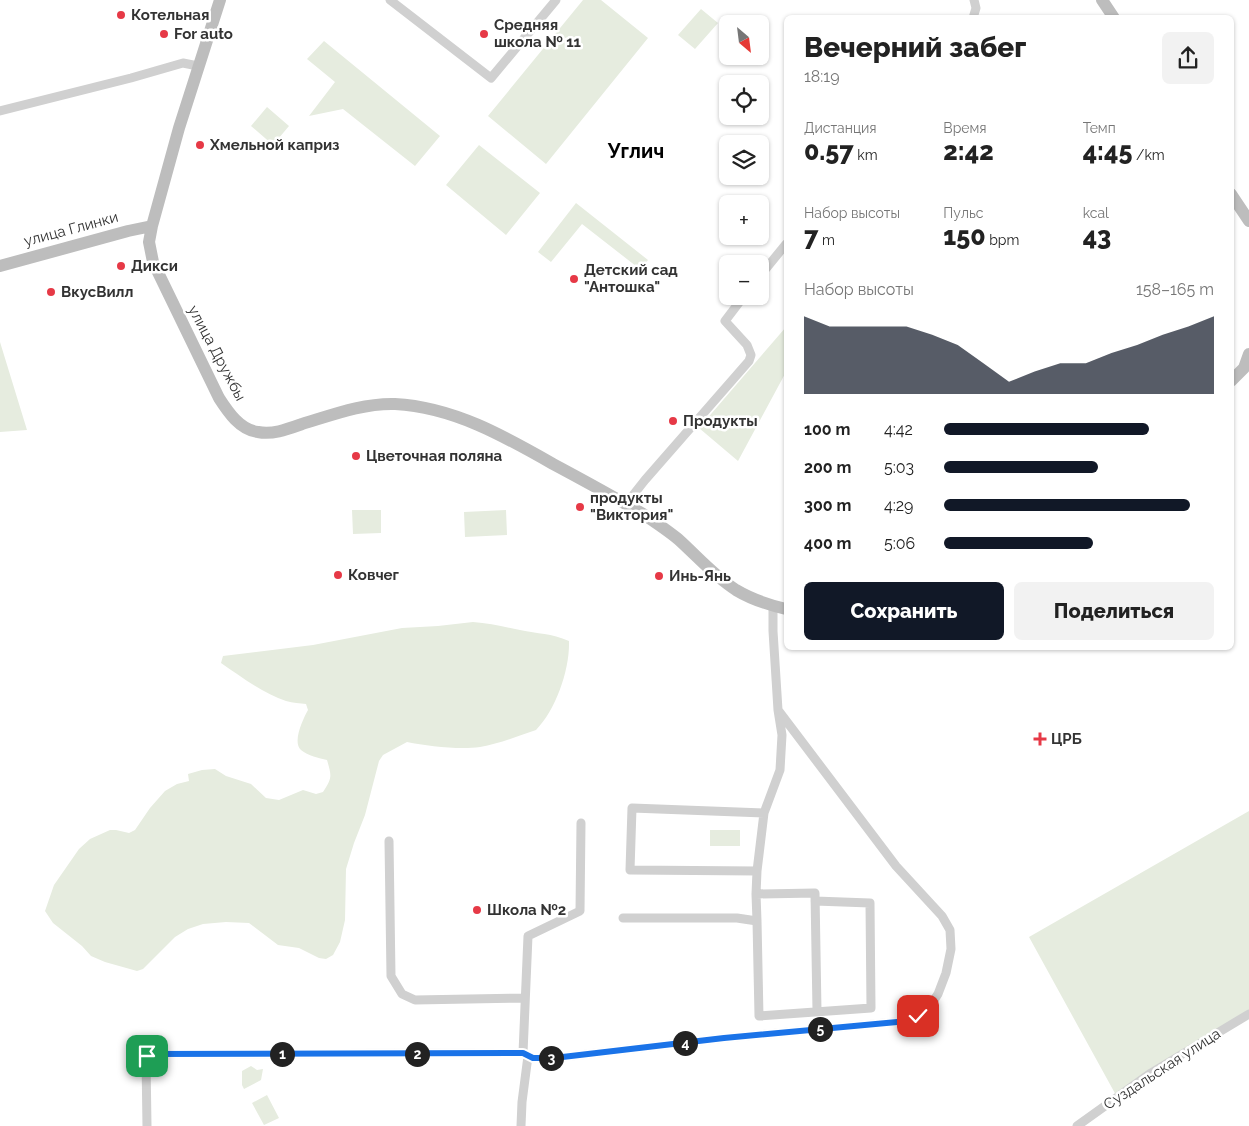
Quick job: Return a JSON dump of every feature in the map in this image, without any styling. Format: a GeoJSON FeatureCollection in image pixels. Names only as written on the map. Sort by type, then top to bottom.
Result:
{"type":"FeatureCollection","features":[{"type":"Feature","properties":{"kind":"street","name":"улица Дружбы"},"geometry":{"type":"LineString","coordinates":[[220,0],[179,128],[149,242],[153,262],[219,398],[235,420],[256,432],[273,433],[347,410],[376,405],[394,404],[434,409],[457,416],[520,446],[626,504],[662,526],[734,589],[773,606],[784,609]]}},
{"type":"Feature","properties":{"kind":"street"},"geometry":{"type":"LineString","coordinates":[[390,0],[491,78],[556,0]]}},
{"type":"Feature","properties":{"kind":"street"},"geometry":{"type":"LineString","coordinates":[[974,0],[976,8],[974,15]]}},
{"type":"Feature","properties":{"kind":"street"},"geometry":{"type":"LineString","coordinates":[[1102,0],[1112,15]]}},
{"type":"Feature","properties":{"kind":"street"},"geometry":{"type":"LineString","coordinates":[[0,110],[132,78],[183,63],[198,66]]}},
{"type":"Feature","properties":{"kind":"street"},"geometry":{"type":"LineString","coordinates":[[1234,198],[1249,221]]}},
{"type":"Feature","properties":{"kind":"street","name":"улица Глинки"},"geometry":{"type":"LineString","coordinates":[[0,266],[119,233],[152,226]]}},
{"type":"Feature","properties":{"kind":"street"},"geometry":{"type":"LineString","coordinates":[[769,265],[784,246]]}},
{"type":"Feature","properties":{"kind":"street"},"geometry":{"type":"LineString","coordinates":[[626,504],[749,361],[752,355],[748,345],[725,321],[737,305]]}},
{"type":"Feature","properties":{"kind":"street"},"geometry":{"type":"LineString","coordinates":[[1234,378],[1244,368],[1249,354]]}},
{"type":"Feature","properties":{"kind":"street"},"geometry":{"type":"LineString","coordinates":[[773,606],[778,710],[782,735],[780,770],[764,813],[757,872],[760,1016],[870,1008],[870,903],[815,901]]}},
{"type":"Feature","properties":{"kind":"street"},"geometry":{"type":"LineString","coordinates":[[148,1126],[146,1059],[151,1054],[526,1055],[533,1058],[554,1058],[724,1038],[908,1021],[918,1016],[928,1009],[938,994],[946,973],[950,949],[950,930],[942,916],[896,866],[778,710]]}},
{"type":"Feature","properties":{"kind":"street"},"geometry":{"type":"LineString","coordinates":[[757,872],[630,870],[632,808],[764,813]]}},
{"type":"Feature","properties":{"kind":"street"},"geometry":{"type":"LineString","coordinates":[[521,1126],[526,1055],[525,998],[528,936],[580,911],[581,823]]}},
{"type":"Feature","properties":{"kind":"street"},"geometry":{"type":"LineString","coordinates":[[389,841],[391,976],[402,994],[414,1000],[525,998]]}},
{"type":"Feature","properties":{"kind":"street"},"geometry":{"type":"LineString","coordinates":[[756,894],[815,893],[817,1011]]}},
{"type":"Feature","properties":{"kind":"street"},"geometry":{"type":"LineString","coordinates":[[623,918],[737,918],[757,920]]}},
{"type":"Feature","properties":{"kind":"street","name":"Суздальская улица"},"geometry":{"type":"LineString","coordinates":[[1077,1126],[1151,1074],[1249,1014]]}},
{"type":"Feature","properties":{"kind":"shaded area"},"geometry":{"type":"Polygon","coordinates":[[[583,0],[601,0],[648,38],[546,164],[488,116],[583,0]]]}},
{"type":"Feature","properties":{"kind":"shaded area"},"geometry":{"type":"Polygon","coordinates":[[[701,9],[718,23],[695,49],[678,35],[701,9]]]}},
{"type":"Feature","properties":{"kind":"shaded area"},"geometry":{"type":"Polygon","coordinates":[[[324,41],[440,136],[415,166],[343,109],[309,116],[335,82],[307,59],[324,41]]]}},
{"type":"Feature","properties":{"kind":"shaded area"},"geometry":{"type":"Polygon","coordinates":[[[267,107],[289,126],[273,145],[251,126],[267,107]]]}},
{"type":"Feature","properties":{"kind":"shaded area"},"geometry":{"type":"Polygon","coordinates":[[[479,145],[540,193],[506,235],[446,185],[479,145]]]}},
{"type":"Feature","properties":{"kind":"shaded area"},"geometry":{"type":"Polygon","coordinates":[[[576,203],[648,260],[641,270],[582,224],[551,262],[538,252],[576,203]]]}},
{"type":"Feature","properties":{"kind":"shaded area"},"geometry":{"type":"Polygon","coordinates":[[[784,329],[784,376],[738,461],[699,428],[784,329]]]}},
{"type":"Feature","properties":{"kind":"shaded area"},"geometry":{"type":"Polygon","coordinates":[[[0,342],[27,430],[0,432],[0,342]]]}},
{"type":"Feature","properties":{"kind":"shaded area"},"geometry":{"type":"Polygon","coordinates":[[[352,510],[381,510],[381,533],[353,534],[352,510]]]}},
{"type":"Feature","properties":{"kind":"shaded area"},"geometry":{"type":"Polygon","coordinates":[[[506,510],[507,535],[465,537],[464,512],[506,510]]]}},
{"type":"Feature","properties":{"kind":"shaded area"},"geometry":{"type":"Polygon","coordinates":[[[473,622],[550,635],[569,641],[569,652],[564,676],[550,712],[536,730],[501,742],[480,747],[463,748],[407,742],[383,755],[379,761],[365,815],[346,869],[345,920],[340,942],[333,955],[326,959],[319,958],[299,948],[278,945],[249,923],[226,922],[203,924],[188,929],[175,937],[143,969],[137,971],[91,956],[82,946],[53,923],[45,911],[54,885],[79,849],[90,839],[110,830],[129,833],[135,830],[150,808],[165,791],[177,784],[189,781],[188,774],[215,769],[226,776],[251,784],[266,798],[279,800],[303,790],[316,794],[323,792],[330,777],[327,760],[304,752],[301,750],[298,742],[299,730],[308,710],[306,704],[286,701],[261,689],[221,663],[223,656],[313,645],[402,628],[473,622]]]}},
{"type":"Feature","properties":{"kind":"shaded area"},"geometry":{"type":"Polygon","coordinates":[[[1249,811],[1249,1015],[1117,1097],[1029,937],[1249,811]]]}},
{"type":"Feature","properties":{"kind":"shaded area"},"geometry":{"type":"Polygon","coordinates":[[[710,830],[740,830],[740,846],[710,846],[710,830]]]}},
{"type":"Feature","properties":{"kind":"shaded area"},"geometry":{"type":"Polygon","coordinates":[[[251,1066],[257,1070],[263,1069],[261,1080],[244,1089],[242,1085],[242,1071],[251,1066]]]}},
{"type":"Feature","properties":{"kind":"shaded area"},"geometry":{"type":"Polygon","coordinates":[[[267,1095],[279,1118],[264,1125],[252,1103],[267,1095]]]}},
{"type":"Feature","properties":{"kind":"place","name":"Котельная"},"geometry":{"type":"Point","coordinates":[121,15]}},
{"type":"Feature","properties":{"kind":"place","name":"For auto"},"geometry":{"type":"Point","coordinates":[164,34]}},
{"type":"Feature","properties":{"kind":"place","name":"Средняя школа № 11"},"geometry":{"type":"Point","coordinates":[484,34]}},
{"type":"Feature","properties":{"kind":"place","name":"Хмельной каприз"},"geometry":{"type":"Point","coordinates":[200,145]}},
{"type":"Feature","properties":{"kind":"place","name":"Дикси"},"geometry":{"type":"Point","coordinates":[121,266]}},
{"type":"Feature","properties":{"kind":"place","name":"Детский сад \"Антошка\""},"geometry":{"type":"Point","coordinates":[574,279]}},
{"type":"Feature","properties":{"kind":"place","name":"ВкусВилл"},"geometry":{"type":"Point","coordinates":[51,292]}},
{"type":"Feature","properties":{"kind":"place","name":"Продукты"},"geometry":{"type":"Point","coordinates":[673,421]}},
{"type":"Feature","properties":{"kind":"place","name":"Цветочная поляна"},"geometry":{"type":"Point","coordinates":[356,456]}},
{"type":"Feature","properties":{"kind":"place","name":"продукты \"Виктория\""},"geometry":{"type":"Point","coordinates":[580,507]}},
{"type":"Feature","properties":{"kind":"place","name":"Ковчег"},"geometry":{"type":"Point","coordinates":[338,575]}},
{"type":"Feature","properties":{"kind":"place","name":"Инь-Янь"},"geometry":{"type":"Point","coordinates":[659,576]}},
{"type":"Feature","properties":{"kind":"place","name":"ЦРБ"},"geometry":{"type":"Point","coordinates":[1040,739]}},
{"type":"Feature","properties":{"kind":"place","name":"Школа №2"},"geometry":{"type":"Point","coordinates":[477,910]}},
{"type":"Feature","properties":{"kind":"district","name":"Углич"},"geometry":{"type":"Point","coordinates":[636,151]}},
{"type":"Feature","properties":{"kind":"route"},"geometry":{"type":"LineString","coordinates":[[147,1056],[151,1054],[523,1053],[533,1058],[554,1058],[724,1038],[908,1021],[918,1016]]}}]}
